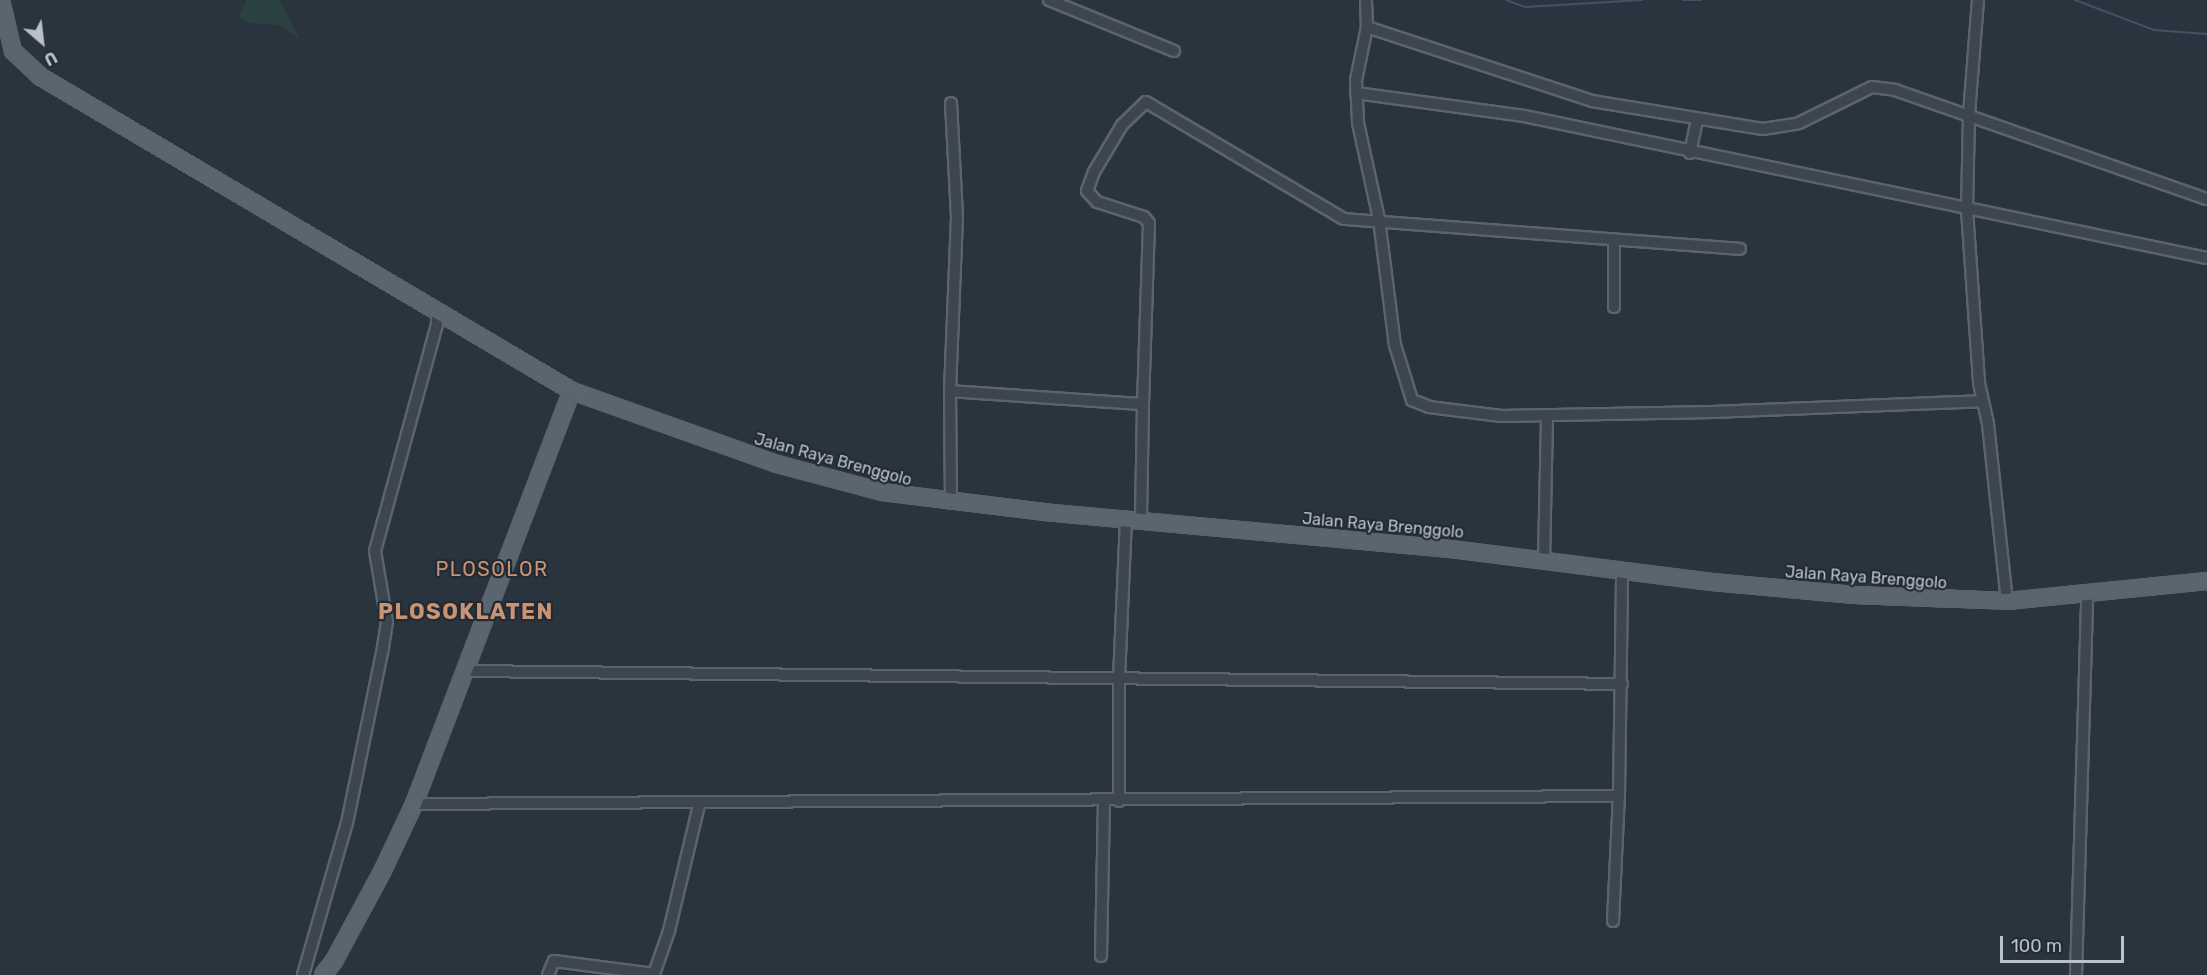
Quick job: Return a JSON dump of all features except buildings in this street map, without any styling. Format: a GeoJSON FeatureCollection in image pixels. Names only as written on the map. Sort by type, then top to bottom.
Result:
{"type":"FeatureCollection","features":[{"type":"Feature","properties":{"kind":"main road","name":"Jalan Raya Brenggolo"},"geometry":{"type":"LineString","coordinates":[[1,0],[7,38],[19,59],[33,72],[572,391],[777,464],[882,492],[951,503],[1362,539],[1622,571],[1854,595],[2007,601],[2207,581]]}},
{"type":"Feature","properties":{"kind":"main road"},"geometry":{"type":"LineString","coordinates":[[323,975],[334,961],[383,870],[414,804],[572,391]]}},
{"type":"Feature","properties":{"kind":"street"},"geometry":{"type":"LineString","coordinates":[[1049,0],[1174,51]]}},
{"type":"Feature","properties":{"kind":"street"},"geometry":{"type":"LineString","coordinates":[[1366,0],[1367,27],[1356,93],[1379,219],[1395,345],[1412,400],[1429,408],[1501,416],[1982,401]]}},
{"type":"Feature","properties":{"kind":"street"},"geometry":{"type":"LineString","coordinates":[[1978,0],[1968,115],[1967,210],[1982,401],[1988,424],[2007,601]]}},
{"type":"Feature","properties":{"kind":"street"},"geometry":{"type":"LineString","coordinates":[[1367,27],[1592,100],[1762,129],[1782,128],[1872,87],[1895,90],[2207,199]]}},
{"type":"Feature","properties":{"kind":"street"},"geometry":{"type":"LineString","coordinates":[[1356,93],[1524,117],[2207,258]]}},
{"type":"Feature","properties":{"kind":"street"},"geometry":{"type":"LineString","coordinates":[[1141,520],[1149,223],[1144,217],[1097,202],[1088,191],[1107,148],[1139,105],[1146,102],[1161,107],[1344,219],[1379,219],[1740,249]]}},
{"type":"Feature","properties":{"kind":"street"},"geometry":{"type":"LineString","coordinates":[[951,103],[957,217],[950,391],[951,503]]}},
{"type":"Feature","properties":{"kind":"street"},"geometry":{"type":"LineString","coordinates":[[1690,153],[1697,119]]}},
{"type":"Feature","properties":{"kind":"street"},"geometry":{"type":"LineString","coordinates":[[1614,240],[1614,307]]}},
{"type":"Feature","properties":{"kind":"street"},"geometry":{"type":"LineString","coordinates":[[303,975],[347,823],[383,647],[387,622],[375,551],[437,325],[437,310]]}},
{"type":"Feature","properties":{"kind":"street"},"geometry":{"type":"LineString","coordinates":[[950,391],[1143,404]]}},
{"type":"Feature","properties":{"kind":"street"},"geometry":{"type":"LineString","coordinates":[[1544,561],[1547,416]]}},
{"type":"Feature","properties":{"kind":"street"},"geometry":{"type":"LineString","coordinates":[[1119,801],[1119,679],[1126,518]]}},
{"type":"Feature","properties":{"kind":"street"},"geometry":{"type":"LineString","coordinates":[[1613,921],[1622,684],[1622,571]]}},
{"type":"Feature","properties":{"kind":"street"},"geometry":{"type":"LineString","coordinates":[[2076,975],[2087,594]]}},
{"type":"Feature","properties":{"kind":"street"},"geometry":{"type":"LineString","coordinates":[[466,671],[1622,684]]}},
{"type":"Feature","properties":{"kind":"street"},"geometry":{"type":"LineString","coordinates":[[414,804],[699,805],[1619,796]]}},
{"type":"Feature","properties":{"kind":"street"},"geometry":{"type":"LineString","coordinates":[[1101,956],[1104,800]]}},
{"type":"Feature","properties":{"kind":"street"},"geometry":{"type":"LineString","coordinates":[[548,975],[554,961],[654,974],[669,931],[699,805]]}},
{"type":"Feature","properties":{"kind":"green space"},"geometry":{"type":"Polygon","coordinates":[[[247,0],[279,0],[300,39],[279,25],[251,23],[238,17],[247,0]]]}},
{"type":"Feature","properties":{"kind":"waterway"},"geometry":{"type":"LineString","coordinates":[[1506,0],[1525,7],[1642,0]]}},
{"type":"Feature","properties":{"kind":"waterway"},"geometry":{"type":"LineString","coordinates":[[1683,0],[1701,0]]}},
{"type":"Feature","properties":{"kind":"waterway"},"geometry":{"type":"LineString","coordinates":[[2075,0],[2154,30],[2207,34]]}},
{"type":"Feature","properties":{"kind":"district","name":"PLOSOLOR"},"geometry":{"type":"Point","coordinates":[492,569]}},
{"type":"Feature","properties":{"kind":"district","name":"PLOSOKLATEN"},"geometry":{"type":"Point","coordinates":[466,612]}}]}
